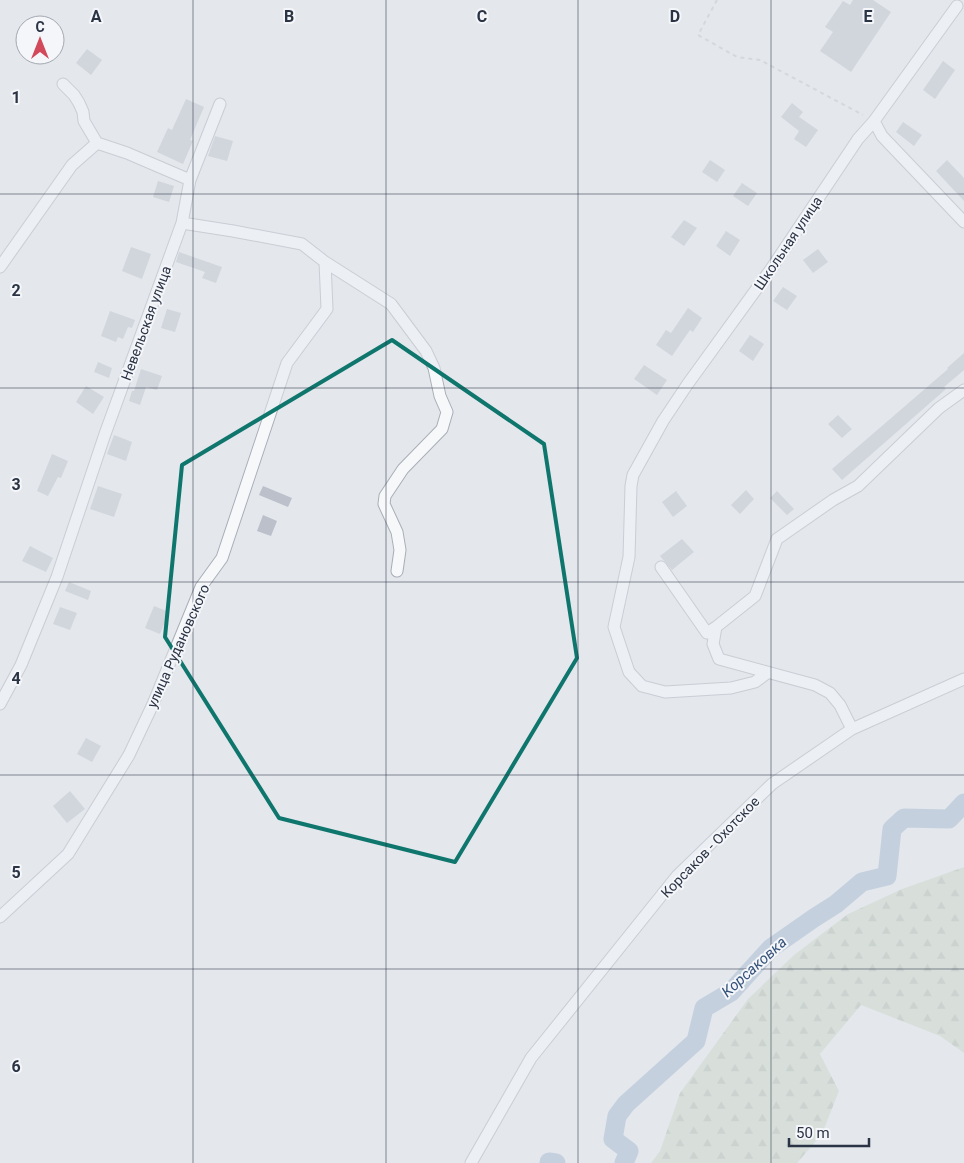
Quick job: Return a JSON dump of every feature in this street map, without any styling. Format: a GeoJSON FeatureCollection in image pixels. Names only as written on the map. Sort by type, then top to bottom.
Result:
{"type":"FeatureCollection","features":[{"type":"Feature","properties":{"kind":"street","name":"Школьная улица"},"geometry":{"type":"LineString","coordinates":[[767,673],[755,682],[731,688],[665,692],[642,686],[629,672],[614,627],[629,557],[631,486],[634,475],[662,421],[682,392],[771,269],[858,139],[874,121],[959,4]]}},
{"type":"Feature","properties":{"kind":"street"},"geometry":{"type":"LineString","coordinates":[[63,84],[74,94],[83,112],[84,122],[97,143],[190,180]]}},
{"type":"Feature","properties":{"kind":"street","name":"Невельская улица"},"geometry":{"type":"LineString","coordinates":[[0,704],[21,665],[57,577],[105,434],[182,224],[190,180],[220,104]]}},
{"type":"Feature","properties":{"kind":"street"},"geometry":{"type":"LineString","coordinates":[[874,121],[882,136],[964,222]]}},
{"type":"Feature","properties":{"kind":"street"},"geometry":{"type":"LineString","coordinates":[[0,267],[72,165],[97,143]]}},
{"type":"Feature","properties":{"kind":"street"},"geometry":{"type":"LineString","coordinates":[[182,224],[302,244],[325,262],[391,304],[426,351],[434,368],[440,396],[447,412],[442,429],[403,469],[385,496],[384,504],[397,532],[400,550],[397,571]]}},
{"type":"Feature","properties":{"kind":"street","name":"улица Рудановского"},"geometry":{"type":"LineString","coordinates":[[0,917],[68,854],[129,755],[153,704],[201,587],[222,558],[287,363],[327,309],[325,262]]}},
{"type":"Feature","properties":{"kind":"street"},"geometry":{"type":"LineString","coordinates":[[712,630],[755,596],[777,539],[833,500],[858,486],[939,408],[964,390]]}},
{"type":"Feature","properties":{"kind":"street"},"geometry":{"type":"LineString","coordinates":[[661,567],[712,630],[713,644],[720,660],[815,685],[830,693],[840,705],[852,729]]}},
{"type":"Feature","properties":{"kind":"street","name":"Корсаков - Охотское"},"geometry":{"type":"LineString","coordinates":[[471,1163],[531,1058],[677,876],[772,784],[852,729],[964,679]]}},
{"type":"Feature","properties":{"kind":"path"},"geometry":{"type":"LineString","coordinates":[[717,0],[698,35],[737,57],[760,60],[874,121]]}},
{"type":"Feature","properties":{"kind":"highlighted area"},"geometry":{"type":"Polygon","coordinates":[[[392,340],[544,444],[577,658],[455,862],[279,818],[165,637],[182,465],[392,340]]]}},
{"type":"Feature","properties":{"kind":"green space"},"geometry":{"type":"Polygon","coordinates":[[[964,867],[964,1053],[940,1036],[861,1005],[820,1054],[839,1091],[822,1134],[797,1163],[651,1163],[660,1151],[680,1093],[748,999],[794,955],[848,914],[902,889],[964,867]]]}},
{"type":"Feature","properties":{"kind":"building"},"geometry":{"type":"Polygon","coordinates":[[[853,0],[873,0],[891,12],[851,72],[820,51],[833,32],[825,27],[843,1],[850,5],[853,0]]]}},
{"type":"Feature","properties":{"kind":"building"},"geometry":{"type":"Polygon","coordinates":[[[87,49],[102,60],[91,75],[76,63],[87,49]]]}},
{"type":"Feature","properties":{"kind":"building"},"geometry":{"type":"Polygon","coordinates":[[[943,61],[955,70],[935,99],[923,90],[943,61]]]}},
{"type":"Feature","properties":{"kind":"building"},"geometry":{"type":"Polygon","coordinates":[[[186,99],[204,107],[190,140],[193,141],[183,164],[157,152],[168,128],[172,130],[186,99]]]}},
{"type":"Feature","properties":{"kind":"building"},"geometry":{"type":"Polygon","coordinates":[[[792,103],[803,112],[799,117],[818,130],[806,147],[794,139],[799,131],[781,117],[792,103]]]}},
{"type":"Feature","properties":{"kind":"building"},"geometry":{"type":"Polygon","coordinates":[[[903,122],[922,135],[914,146],[896,132],[903,122]]]}},
{"type":"Feature","properties":{"kind":"building"},"geometry":{"type":"Polygon","coordinates":[[[215,136],[233,141],[227,161],[208,156],[215,136]]]}},
{"type":"Feature","properties":{"kind":"building"},"geometry":{"type":"Polygon","coordinates":[[[710,160],[725,170],[717,182],[702,172],[710,160]]]}},
{"type":"Feature","properties":{"kind":"building"},"geometry":{"type":"Polygon","coordinates":[[[947,160],[964,178],[964,201],[936,171],[947,160]]]}},
{"type":"Feature","properties":{"kind":"building"},"geometry":{"type":"Polygon","coordinates":[[[158,181],[174,186],[169,202],[153,197],[158,181]]]}},
{"type":"Feature","properties":{"kind":"building"},"geometry":{"type":"Polygon","coordinates":[[[742,183],[757,193],[748,206],[733,196],[742,183]]]}},
{"type":"Feature","properties":{"kind":"building"},"geometry":{"type":"Polygon","coordinates":[[[684,220],[697,228],[684,246],[671,237],[684,220]]]}},
{"type":"Feature","properties":{"kind":"building"},"geometry":{"type":"Polygon","coordinates":[[[726,231],[740,240],[730,256],[716,246],[726,231]]]}},
{"type":"Feature","properties":{"kind":"building"},"geometry":{"type":"Polygon","coordinates":[[[131,247],[151,254],[142,279],[122,271],[131,247]]]}},
{"type":"Feature","properties":{"kind":"building"},"geometry":{"type":"Polygon","coordinates":[[[818,249],[828,262],[813,273],[803,260],[818,249]]]}},
{"type":"Feature","properties":{"kind":"building"},"geometry":{"type":"Polygon","coordinates":[[[179,252],[222,267],[216,283],[202,278],[205,272],[176,262],[179,252]]]}},
{"type":"Feature","properties":{"kind":"building"},"geometry":{"type":"Polygon","coordinates":[[[783,287],[797,296],[787,310],[773,301],[783,287]]]}},
{"type":"Feature","properties":{"kind":"building"},"geometry":{"type":"Polygon","coordinates":[[[688,308],[702,318],[693,332],[690,330],[672,356],[656,345],[666,330],[671,333],[688,308]]]}},
{"type":"Feature","properties":{"kind":"building"},"geometry":{"type":"Polygon","coordinates":[[[167,309],[181,313],[175,332],[161,328],[167,309]]]}},
{"type":"Feature","properties":{"kind":"building"},"geometry":{"type":"Polygon","coordinates":[[[110,311],[135,320],[132,328],[128,327],[123,339],[118,337],[116,342],[101,336],[110,311]]]}},
{"type":"Feature","properties":{"kind":"building"},"geometry":{"type":"Polygon","coordinates":[[[750,335],[764,344],[753,361],[739,351],[750,335]]]}},
{"type":"Feature","properties":{"kind":"building"},"geometry":{"type":"Polygon","coordinates":[[[964,353],[964,370],[944,387],[946,389],[842,480],[832,469],[964,353]]]}},
{"type":"Feature","properties":{"kind":"building"},"geometry":{"type":"Polygon","coordinates":[[[98,362],[112,368],[109,378],[94,372],[98,362]]]}},
{"type":"Feature","properties":{"kind":"building"},"geometry":{"type":"Polygon","coordinates":[[[644,365],[667,380],[657,395],[634,379],[644,365]]]}},
{"type":"Feature","properties":{"kind":"building"},"geometry":{"type":"Polygon","coordinates":[[[141,369],[162,376],[157,390],[146,387],[140,405],[129,401],[141,369]]]}},
{"type":"Feature","properties":{"kind":"building"},"geometry":{"type":"Polygon","coordinates":[[[86,386],[104,397],[93,414],[76,402],[86,386]]]}},
{"type":"Feature","properties":{"kind":"building"},"geometry":{"type":"Polygon","coordinates":[[[838,415],[852,429],[842,438],[828,424],[838,415]]]}},
{"type":"Feature","properties":{"kind":"building"},"geometry":{"type":"Polygon","coordinates":[[[114,435],[132,442],[126,461],[107,454],[114,435]]]}},
{"type":"Feature","properties":{"kind":"building"},"geometry":{"type":"Polygon","coordinates":[[[52,454],[68,461],[61,478],[58,477],[48,496],[37,491],[52,454]]]}},
{"type":"Feature","properties":{"kind":"building"},"geometry":{"type":"Polygon","coordinates":[[[98,486],[122,494],[114,517],[90,509],[98,486]]]}},
{"type":"Feature","properties":{"kind":"building"},"geometry":{"type":"Polygon","coordinates":[[[263,486],[292,498],[288,507],[259,495],[263,486]]]}},
{"type":"Feature","properties":{"kind":"building"},"geometry":{"type":"Polygon","coordinates":[[[746,490],[754,499],[740,514],[731,505],[746,490]]]}},
{"type":"Feature","properties":{"kind":"building"},"geometry":{"type":"Polygon","coordinates":[[[676,491],[687,506],[673,517],[662,502],[676,491]]]}},
{"type":"Feature","properties":{"kind":"building"},"geometry":{"type":"Polygon","coordinates":[[[777,491],[794,509],[787,515],[770,498],[777,491]]]}},
{"type":"Feature","properties":{"kind":"building"},"geometry":{"type":"Polygon","coordinates":[[[263,515],[277,521],[271,536],[257,531],[263,515]]]}},
{"type":"Feature","properties":{"kind":"building"},"geometry":{"type":"Polygon","coordinates":[[[682,539],[694,552],[672,570],[660,556],[682,539]]]}},
{"type":"Feature","properties":{"kind":"building"},"geometry":{"type":"Polygon","coordinates":[[[30,546],[53,558],[46,572],[22,561],[30,546]]]}},
{"type":"Feature","properties":{"kind":"building"},"geometry":{"type":"Polygon","coordinates":[[[69,582],[91,591],[88,600],[65,591],[69,582]]]}},
{"type":"Feature","properties":{"kind":"building"},"geometry":{"type":"Polygon","coordinates":[[[154,606],[169,612],[160,634],[145,628],[154,606]]]}},
{"type":"Feature","properties":{"kind":"building"},"geometry":{"type":"Polygon","coordinates":[[[60,607],[77,613],[70,630],[53,624],[60,607]]]}},
{"type":"Feature","properties":{"kind":"building"},"geometry":{"type":"Polygon","coordinates":[[[86,738],[101,746],[92,762],[77,754],[86,738]]]}},
{"type":"Feature","properties":{"kind":"building"},"geometry":{"type":"Polygon","coordinates":[[[70,791],[85,809],[67,823],[53,806],[70,791]]]}},
{"type":"Feature","properties":{"kind":"waterway","name":"Корсаковка"},"geometry":{"type":"LineString","coordinates":[[624,1163],[629,1151],[613,1139],[617,1116],[626,1104],[696,1041],[704,1008],[731,992],[771,948],[836,904],[862,882],[887,876],[892,829],[904,818],[949,819],[964,803]]}},
{"type":"Feature","properties":{"kind":"waterway","name":"Корсаковка"},"geometry":{"type":"LineString","coordinates":[[549,1163],[556,1163]]}}]}
